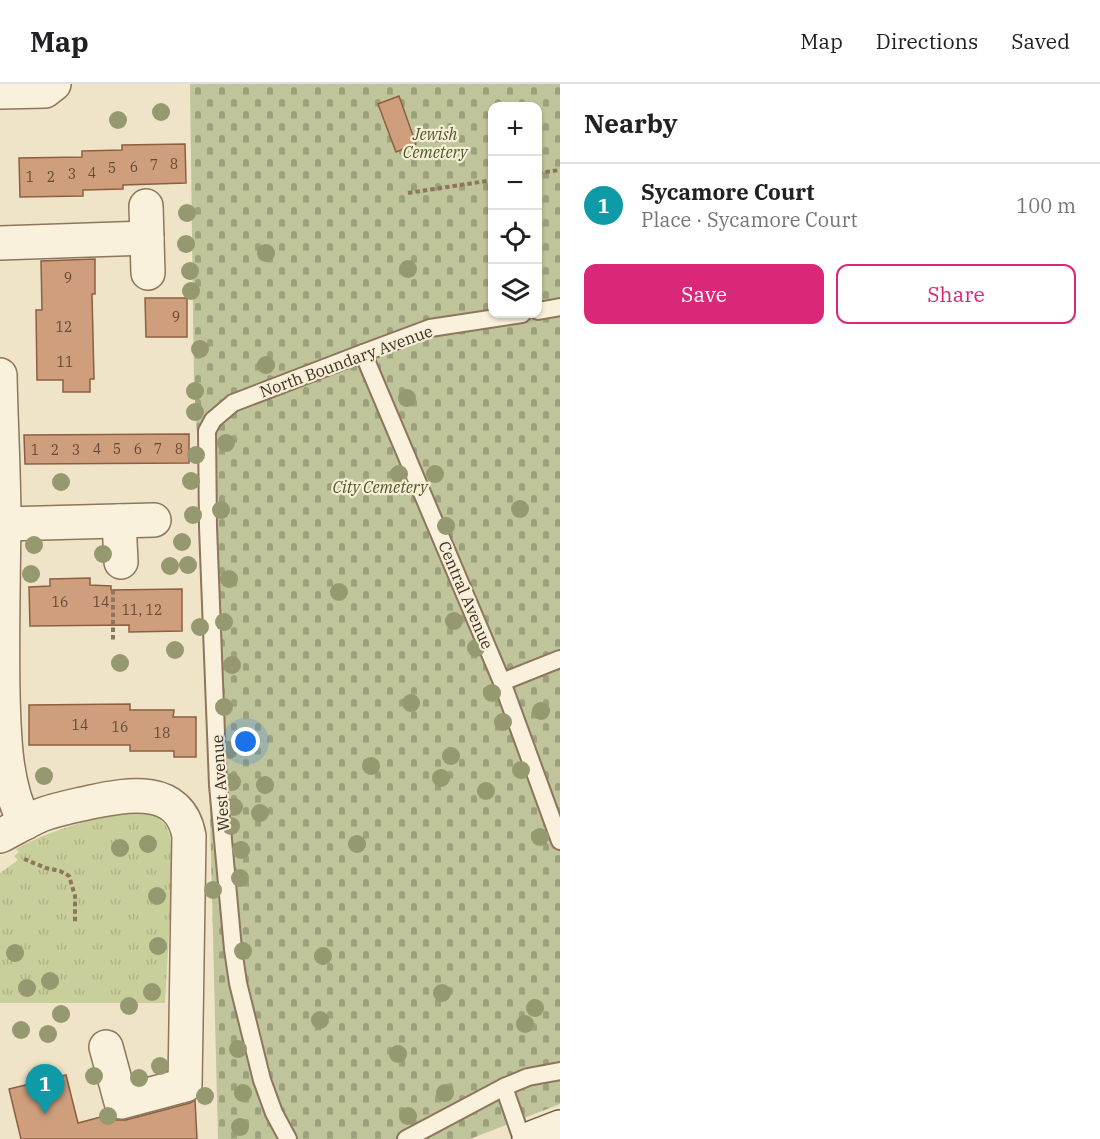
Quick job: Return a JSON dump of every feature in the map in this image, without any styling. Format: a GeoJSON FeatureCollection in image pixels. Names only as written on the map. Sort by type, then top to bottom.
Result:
{"type":"FeatureCollection","features":[{"type":"Feature","properties":{"kind":"street"},"geometry":{"type":"LineString","coordinates":[[0,92],[45,91],[54,84]]}},
{"type":"Feature","properties":{"kind":"street"},"geometry":{"type":"LineString","coordinates":[[146,206],[148,273]]}},
{"type":"Feature","properties":{"kind":"street"},"geometry":{"type":"LineString","coordinates":[[0,243],[147,238]]}},
{"type":"Feature","properties":{"kind":"street"},"geometry":{"type":"LineString","coordinates":[[0,375],[4,524],[1,627],[6,747],[20,814],[9,832]]}},
{"type":"Feature","properties":{"kind":"street"},"geometry":{"type":"LineString","coordinates":[[4,524],[154,520]]}},
{"type":"Feature","properties":{"kind":"street"},"geometry":{"type":"LineString","coordinates":[[119,521],[121,562]]}},
{"type":"Feature","properties":{"kind":"street"},"geometry":{"type":"LineString","coordinates":[[9,832],[64,808],[127,794],[140,794],[159,799],[177,810],[188,826],[185,1085],[121,1102],[106,1047]]}},
{"type":"Feature","properties":{"kind":"lane"},"geometry":{"type":"LineString","coordinates":[[542,310],[560,308]]}},
{"type":"Feature","properties":{"kind":"lane","name":"North Boundary Avenue"},"geometry":{"type":"LineString","coordinates":[[213,420],[233,403],[363,352],[430,328],[496,318]]}},
{"type":"Feature","properties":{"kind":"lane","name":"Central Avenue"},"geometry":{"type":"LineString","coordinates":[[363,352],[502,682],[560,842]]}},
{"type":"Feature","properties":{"kind":"lane","name":"West Avenue"},"geometry":{"type":"LineString","coordinates":[[213,420],[207,431],[208,526],[218,784],[233,949],[238,983],[262,1080],[274,1113],[288,1139]]}},
{"type":"Feature","properties":{"kind":"lane"},"geometry":{"type":"LineString","coordinates":[[502,682],[560,659]]}},
{"type":"Feature","properties":{"kind":"lane"},"geometry":{"type":"LineString","coordinates":[[406,1139],[504,1087],[528,1077],[560,1071]]}},
{"type":"Feature","properties":{"kind":"lane"},"geometry":{"type":"LineString","coordinates":[[504,1087],[544,1135]]}},
{"type":"Feature","properties":{"kind":"path"},"geometry":{"type":"LineString","coordinates":[[542,172],[560,170]]}},
{"type":"Feature","properties":{"kind":"path"},"geometry":{"type":"LineString","coordinates":[[408,194],[488,181]]}},
{"type":"Feature","properties":{"kind":"path"},"geometry":{"type":"LineString","coordinates":[[114,640],[113,562],[121,562]]}},
{"type":"Feature","properties":{"kind":"path"},"geometry":{"type":"LineString","coordinates":[[9,832],[10,850],[18,856],[69,876],[75,896],[75,924]]}},
{"type":"Feature","properties":{"kind":"green space","name":"City Cemetery"},"geometry":{"type":"Polygon","coordinates":[[[190,84],[560,84],[560,1104],[470,1139],[218,1139],[203,531],[194,385],[190,84]]]}},
{"type":"Feature","properties":{"kind":"green space"},"geometry":{"type":"Polygon","coordinates":[[[147,813],[160,819],[166,826],[170,835],[173,864],[165,1003],[0,1003],[0,873],[18,860],[14,856],[19,852],[16,849],[62,829],[97,819],[147,813]]]}},
{"type":"Feature","properties":{"kind":"building"},"geometry":{"type":"Polygon","coordinates":[[[399,96],[416,144],[396,152],[378,104],[399,96]]]}},
{"type":"Feature","properties":{"kind":"building"},"geometry":{"type":"Polygon","coordinates":[[[185,144],[186,183],[123,185],[123,189],[83,190],[83,196],[20,197],[19,158],[82,157],[82,151],[122,150],[122,145],[185,144]]]}},
{"type":"Feature","properties":{"kind":"building"},"geometry":{"type":"Polygon","coordinates":[[[95,259],[95,294],[92,294],[94,379],[90,379],[90,392],[63,392],[63,380],[37,380],[36,310],[42,310],[41,261],[95,259]]]}},
{"type":"Feature","properties":{"kind":"building"},"geometry":{"type":"Polygon","coordinates":[[[145,298],[187,298],[187,337],[146,337],[145,298]]]}},
{"type":"Feature","properties":{"kind":"building"},"geometry":{"type":"Polygon","coordinates":[[[189,434],[189,463],[25,464],[24,435],[189,434]]]}},
{"type":"Feature","properties":{"kind":"building"},"geometry":{"type":"Polygon","coordinates":[[[90,578],[90,585],[111,586],[111,590],[182,589],[182,631],[129,632],[129,625],[30,626],[29,587],[50,586],[50,579],[90,578]]]}},
{"type":"Feature","properties":{"kind":"building"},"geometry":{"type":"Polygon","coordinates":[[[130,704],[130,710],[174,710],[173,717],[196,717],[196,757],[174,757],[174,751],[130,751],[130,745],[29,745],[29,705],[130,704]]]}},
{"type":"Feature","properties":{"kind":"building"},"geometry":{"type":"Polygon","coordinates":[[[66,1075],[78,1123],[108,1115],[116,1120],[126,1120],[195,1100],[197,1139],[21,1139],[9,1089],[66,1075]]]}},
{"type":"Feature","properties":{"kind":"place","name":"Sycamore Court"},"geometry":{"type":"Point","coordinates":[45,1114]}},
{"type":"Feature","properties":{"kind":"park label","name":"Jewish Cemetery"},"geometry":{"type":"Point","coordinates":[435,143]}}]}
